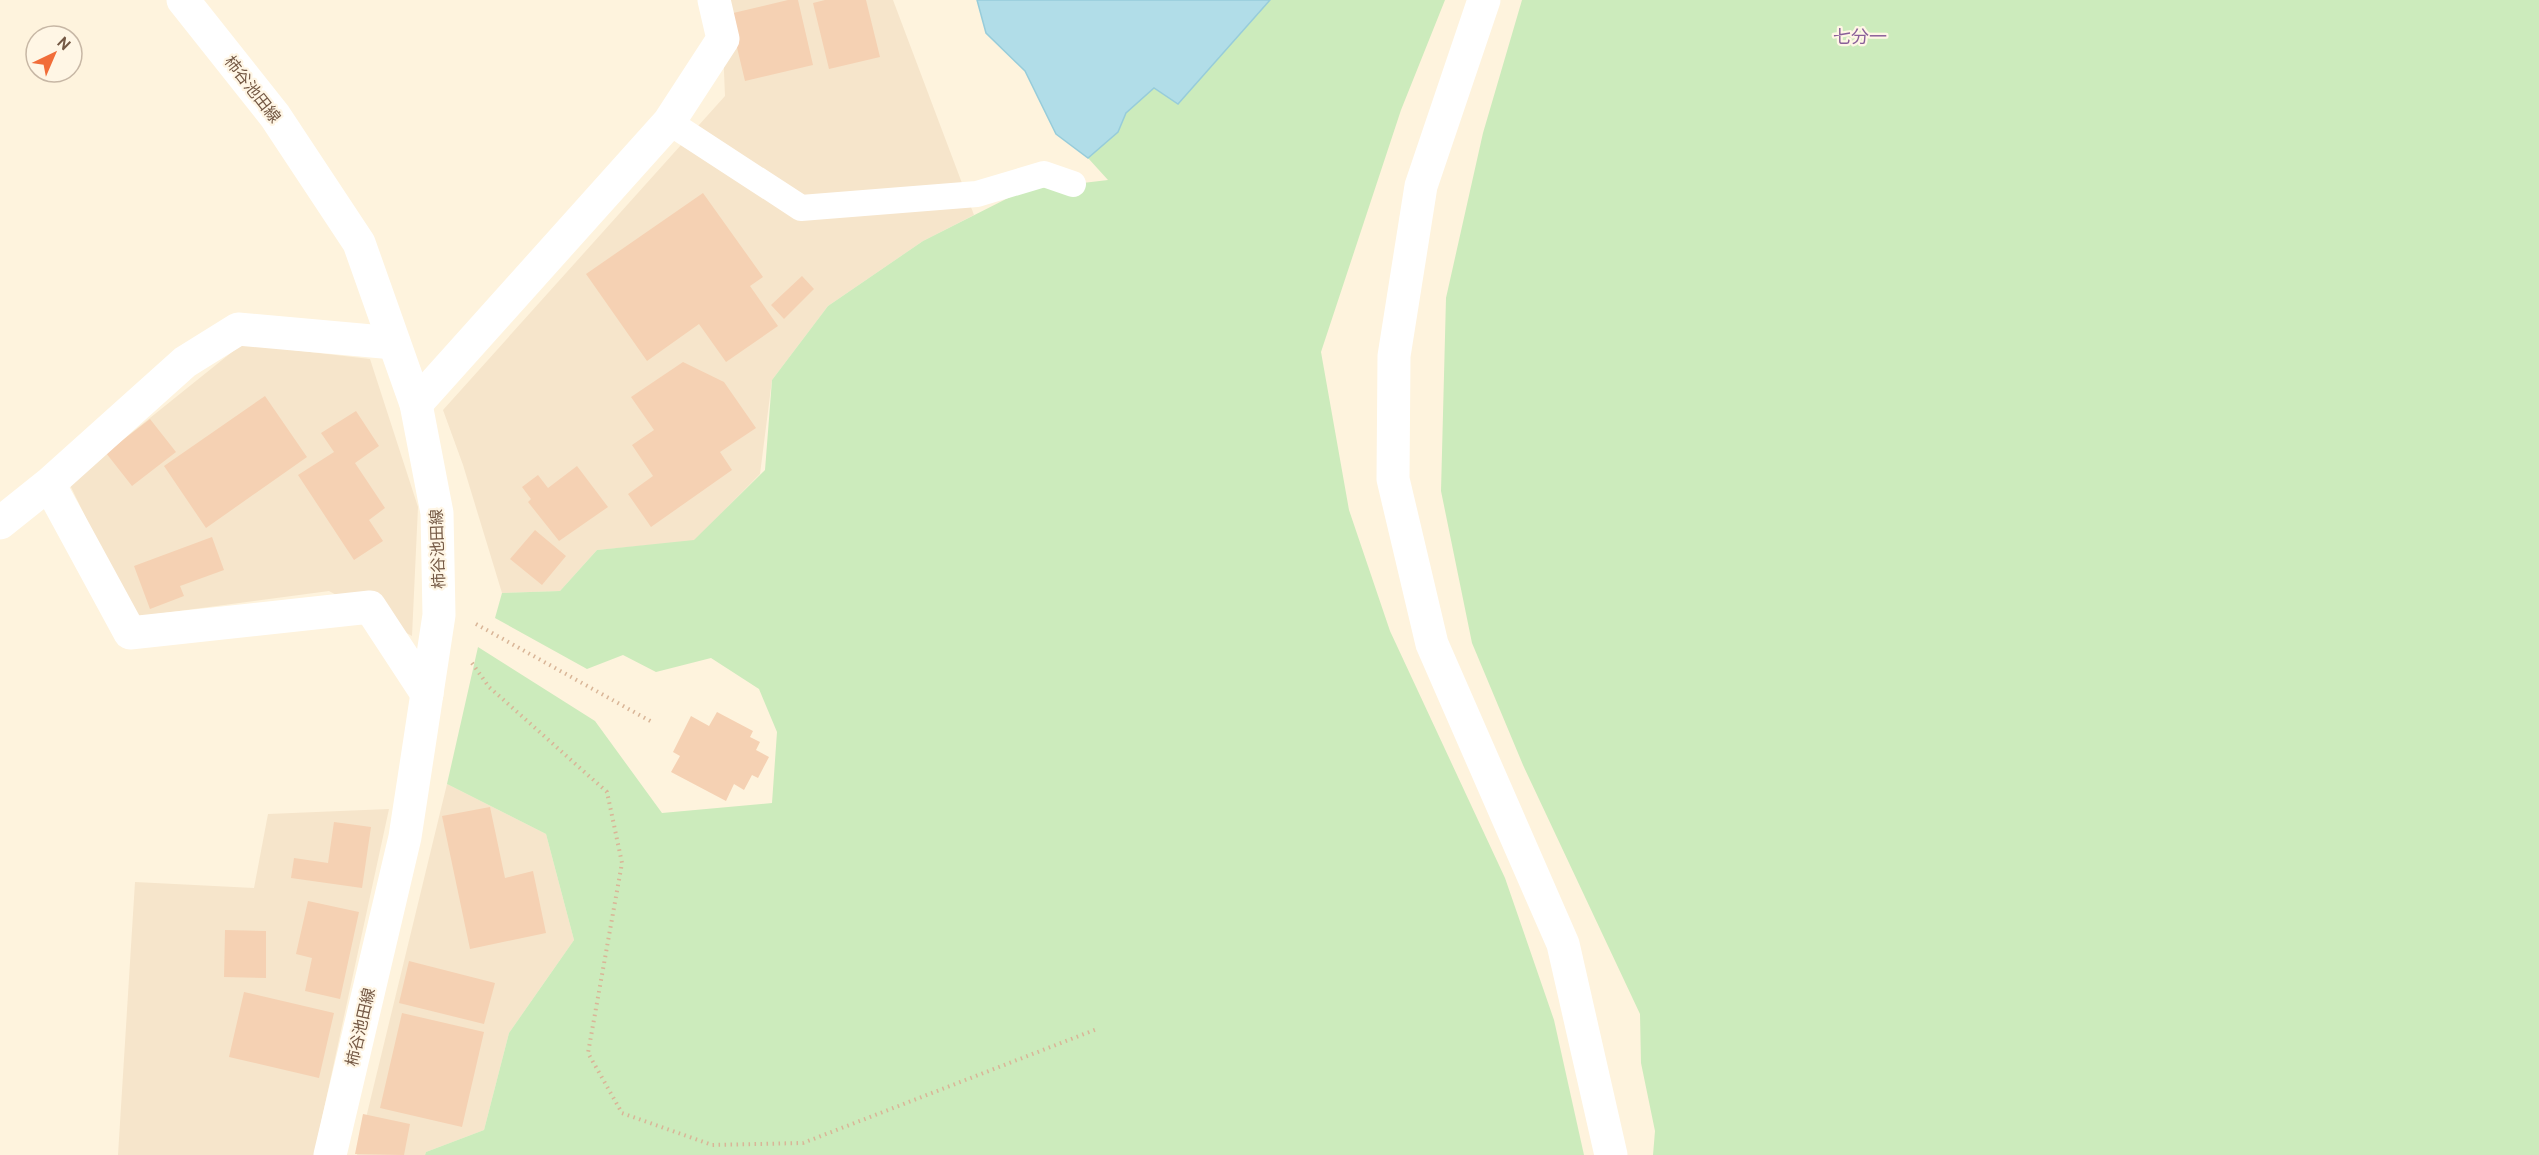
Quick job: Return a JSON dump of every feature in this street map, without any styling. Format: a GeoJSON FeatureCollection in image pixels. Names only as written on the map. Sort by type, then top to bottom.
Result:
{"type":"FeatureCollection","features":[{"type":"Feature","properties":{"kind":"street","name":"柿谷池田線"},"geometry":{"type":"LineString","coordinates":[[183,0],[275,116],[359,243],[416,404],[437,513],[439,609],[405,837],[330,1155]]}},
{"type":"Feature","properties":{"kind":"street"},"geometry":{"type":"LineString","coordinates":[[416,404],[669,122],[723,39],[714,0]]}},
{"type":"Feature","properties":{"kind":"street"},"geometry":{"type":"LineString","coordinates":[[1484,0],[1421,186],[1394,356],[1393,479],[1431,644],[1563,944],[1611,1155]]}},
{"type":"Feature","properties":{"kind":"street"},"geometry":{"type":"LineString","coordinates":[[0,523],[49,484],[184,362],[238,329],[394,343]]}},
{"type":"Feature","properties":{"kind":"street"},"geometry":{"type":"LineString","coordinates":[[49,484],[130,633],[370,607],[427,694]]}},
{"type":"Feature","properties":{"kind":"lane"},"geometry":{"type":"LineString","coordinates":[[669,122],[801,208],[976,194],[1044,174],[1072,184]]}},
{"type":"Feature","properties":{"kind":"path"},"geometry":{"type":"LineString","coordinates":[[439,609],[652,722]]}},
{"type":"Feature","properties":{"kind":"path"},"geometry":{"type":"LineString","coordinates":[[439,609],[489,687],[607,792],[622,863],[588,1053],[622,1113],[712,1145],[803,1143],[1097,1029]]}},
{"type":"Feature","properties":{"kind":"shaded area"},"geometry":{"type":"Polygon","coordinates":[[[721,0],[893,0],[974,215],[923,241],[828,306],[772,380],[760,474],[694,541],[597,550],[560,591],[502,593],[463,465],[443,410],[725,96],[721,0]]]}},
{"type":"Feature","properties":{"kind":"shaded area"},"geometry":{"type":"Polygon","coordinates":[[[242,344],[370,359],[418,507],[412,636],[329,591],[134,617],[69,483],[242,344]]]}},
{"type":"Feature","properties":{"kind":"shaded area"},"geometry":{"type":"Polygon","coordinates":[[[447,784],[546,834],[574,940],[509,1033],[484,1130],[426,1152],[425,1155],[357,1155],[447,784]]]}},
{"type":"Feature","properties":{"kind":"shaded area"},"geometry":{"type":"Polygon","coordinates":[[[389,809],[314,1155],[118,1155],[135,882],[254,888],[268,814],[389,809]]]}},
{"type":"Feature","properties":{"kind":"green space"},"geometry":{"type":"Polygon","coordinates":[[[1270,0],[1445,0],[1401,110],[1321,352],[1349,510],[1390,631],[1505,878],[1554,1020],[1584,1155],[425,1155],[426,1152],[484,1130],[509,1033],[574,940],[546,834],[447,784],[478,647],[595,721],[662,813],[772,803],[777,732],[759,689],[711,658],[656,672],[623,655],[587,669],[495,618],[502,593],[560,591],[597,550],[694,540],[765,470],[772,380],[828,306],[923,241],[1024,190],[1108,180],[1088,158],[1118,132],[1126,113],[1154,88],[1178,104],[1270,0]]]}},
{"type":"Feature","properties":{"kind":"green space"},"geometry":{"type":"Polygon","coordinates":[[[1522,0],[2539,0],[2539,1155],[1653,1155],[1655,1131],[1641,1063],[1640,1014],[1523,765],[1472,643],[1441,491],[1446,298],[1483,133],[1522,0]]]}},
{"type":"Feature","properties":{"kind":"water"},"geometry":{"type":"Polygon","coordinates":[[[977,0],[1270,0],[1178,104],[1154,88],[1126,113],[1118,132],[1088,158],[1056,134],[1025,71],[986,33],[977,0]]]}},
{"type":"Feature","properties":{"kind":"building"},"geometry":{"type":"Polygon","coordinates":[[[788,0],[798,0],[813,65],[745,81],[729,14],[788,0]]]}},
{"type":"Feature","properties":{"kind":"building"},"geometry":{"type":"Polygon","coordinates":[[[825,0],[866,0],[880,57],[829,69],[813,3],[825,0]]]}},
{"type":"Feature","properties":{"kind":"building"},"geometry":{"type":"Polygon","coordinates":[[[703,193],[763,277],[750,286],[778,326],[726,362],[699,324],[647,361],[586,274],[703,193]]]}},
{"type":"Feature","properties":{"kind":"building"},"geometry":{"type":"Polygon","coordinates":[[[802,276],[814,289],[784,319],[771,305],[802,276]]]}},
{"type":"Feature","properties":{"kind":"building"},"geometry":{"type":"Polygon","coordinates":[[[683,362],[724,382],[756,428],[720,452],[732,470],[651,527],[628,494],[653,476],[632,445],[654,430],[631,397],[683,362]]]}},
{"type":"Feature","properties":{"kind":"building"},"geometry":{"type":"Polygon","coordinates":[[[265,396],[307,457],[206,528],[164,466],[265,396]]]}},
{"type":"Feature","properties":{"kind":"building"},"geometry":{"type":"Polygon","coordinates":[[[356,411],[379,446],[355,463],[385,508],[369,520],[383,541],[354,560],[298,475],[334,452],[321,433],[356,411]]]}},
{"type":"Feature","properties":{"kind":"building"},"geometry":{"type":"Polygon","coordinates":[[[150,419],[176,452],[132,486],[106,453],[150,419]]]}},
{"type":"Feature","properties":{"kind":"building"},"geometry":{"type":"Polygon","coordinates":[[[577,466],[608,507],[559,541],[528,502],[531,499],[522,487],[538,475],[548,488],[577,466]]]}},
{"type":"Feature","properties":{"kind":"building"},"geometry":{"type":"Polygon","coordinates":[[[535,530],[566,556],[542,585],[510,559],[535,530]]]}},
{"type":"Feature","properties":{"kind":"building"},"geometry":{"type":"Polygon","coordinates":[[[212,537],[224,570],[180,586],[184,596],[150,609],[134,566],[212,537]]]}},
{"type":"Feature","properties":{"kind":"building"},"geometry":{"type":"Polygon","coordinates":[[[717,712],[753,731],[750,737],[760,742],[756,750],[769,757],[758,778],[752,775],[744,790],[734,784],[726,801],[671,772],[680,756],[673,752],[691,716],[709,726],[717,712]]]}},
{"type":"Feature","properties":{"kind":"building"},"geometry":{"type":"Polygon","coordinates":[[[490,807],[505,878],[533,871],[546,933],[470,949],[442,816],[490,807]]]}},
{"type":"Feature","properties":{"kind":"building"},"geometry":{"type":"Polygon","coordinates":[[[334,822],[371,827],[362,888],[291,878],[294,858],[328,863],[334,822]]]}},
{"type":"Feature","properties":{"kind":"building"},"geometry":{"type":"Polygon","coordinates":[[[308,901],[359,912],[340,999],[305,991],[312,958],[296,954],[308,901]]]}},
{"type":"Feature","properties":{"kind":"building"},"geometry":{"type":"Polygon","coordinates":[[[225,930],[266,931],[266,978],[224,977],[225,930]]]}},
{"type":"Feature","properties":{"kind":"building"},"geometry":{"type":"Polygon","coordinates":[[[409,961],[495,983],[484,1024],[399,1003],[409,961]]]}},
{"type":"Feature","properties":{"kind":"building"},"geometry":{"type":"Polygon","coordinates":[[[244,992],[334,1013],[319,1078],[229,1057],[244,992]]]}},
{"type":"Feature","properties":{"kind":"building"},"geometry":{"type":"Polygon","coordinates":[[[402,1013],[484,1032],[462,1127],[380,1108],[402,1013]]]}},
{"type":"Feature","properties":{"kind":"building"},"geometry":{"type":"Polygon","coordinates":[[[363,1114],[410,1124],[404,1155],[355,1154],[363,1114]]]}},
{"type":"Feature","properties":{"kind":"district","name":"七分一"},"geometry":{"type":"Point","coordinates":[1860,37]}}]}
